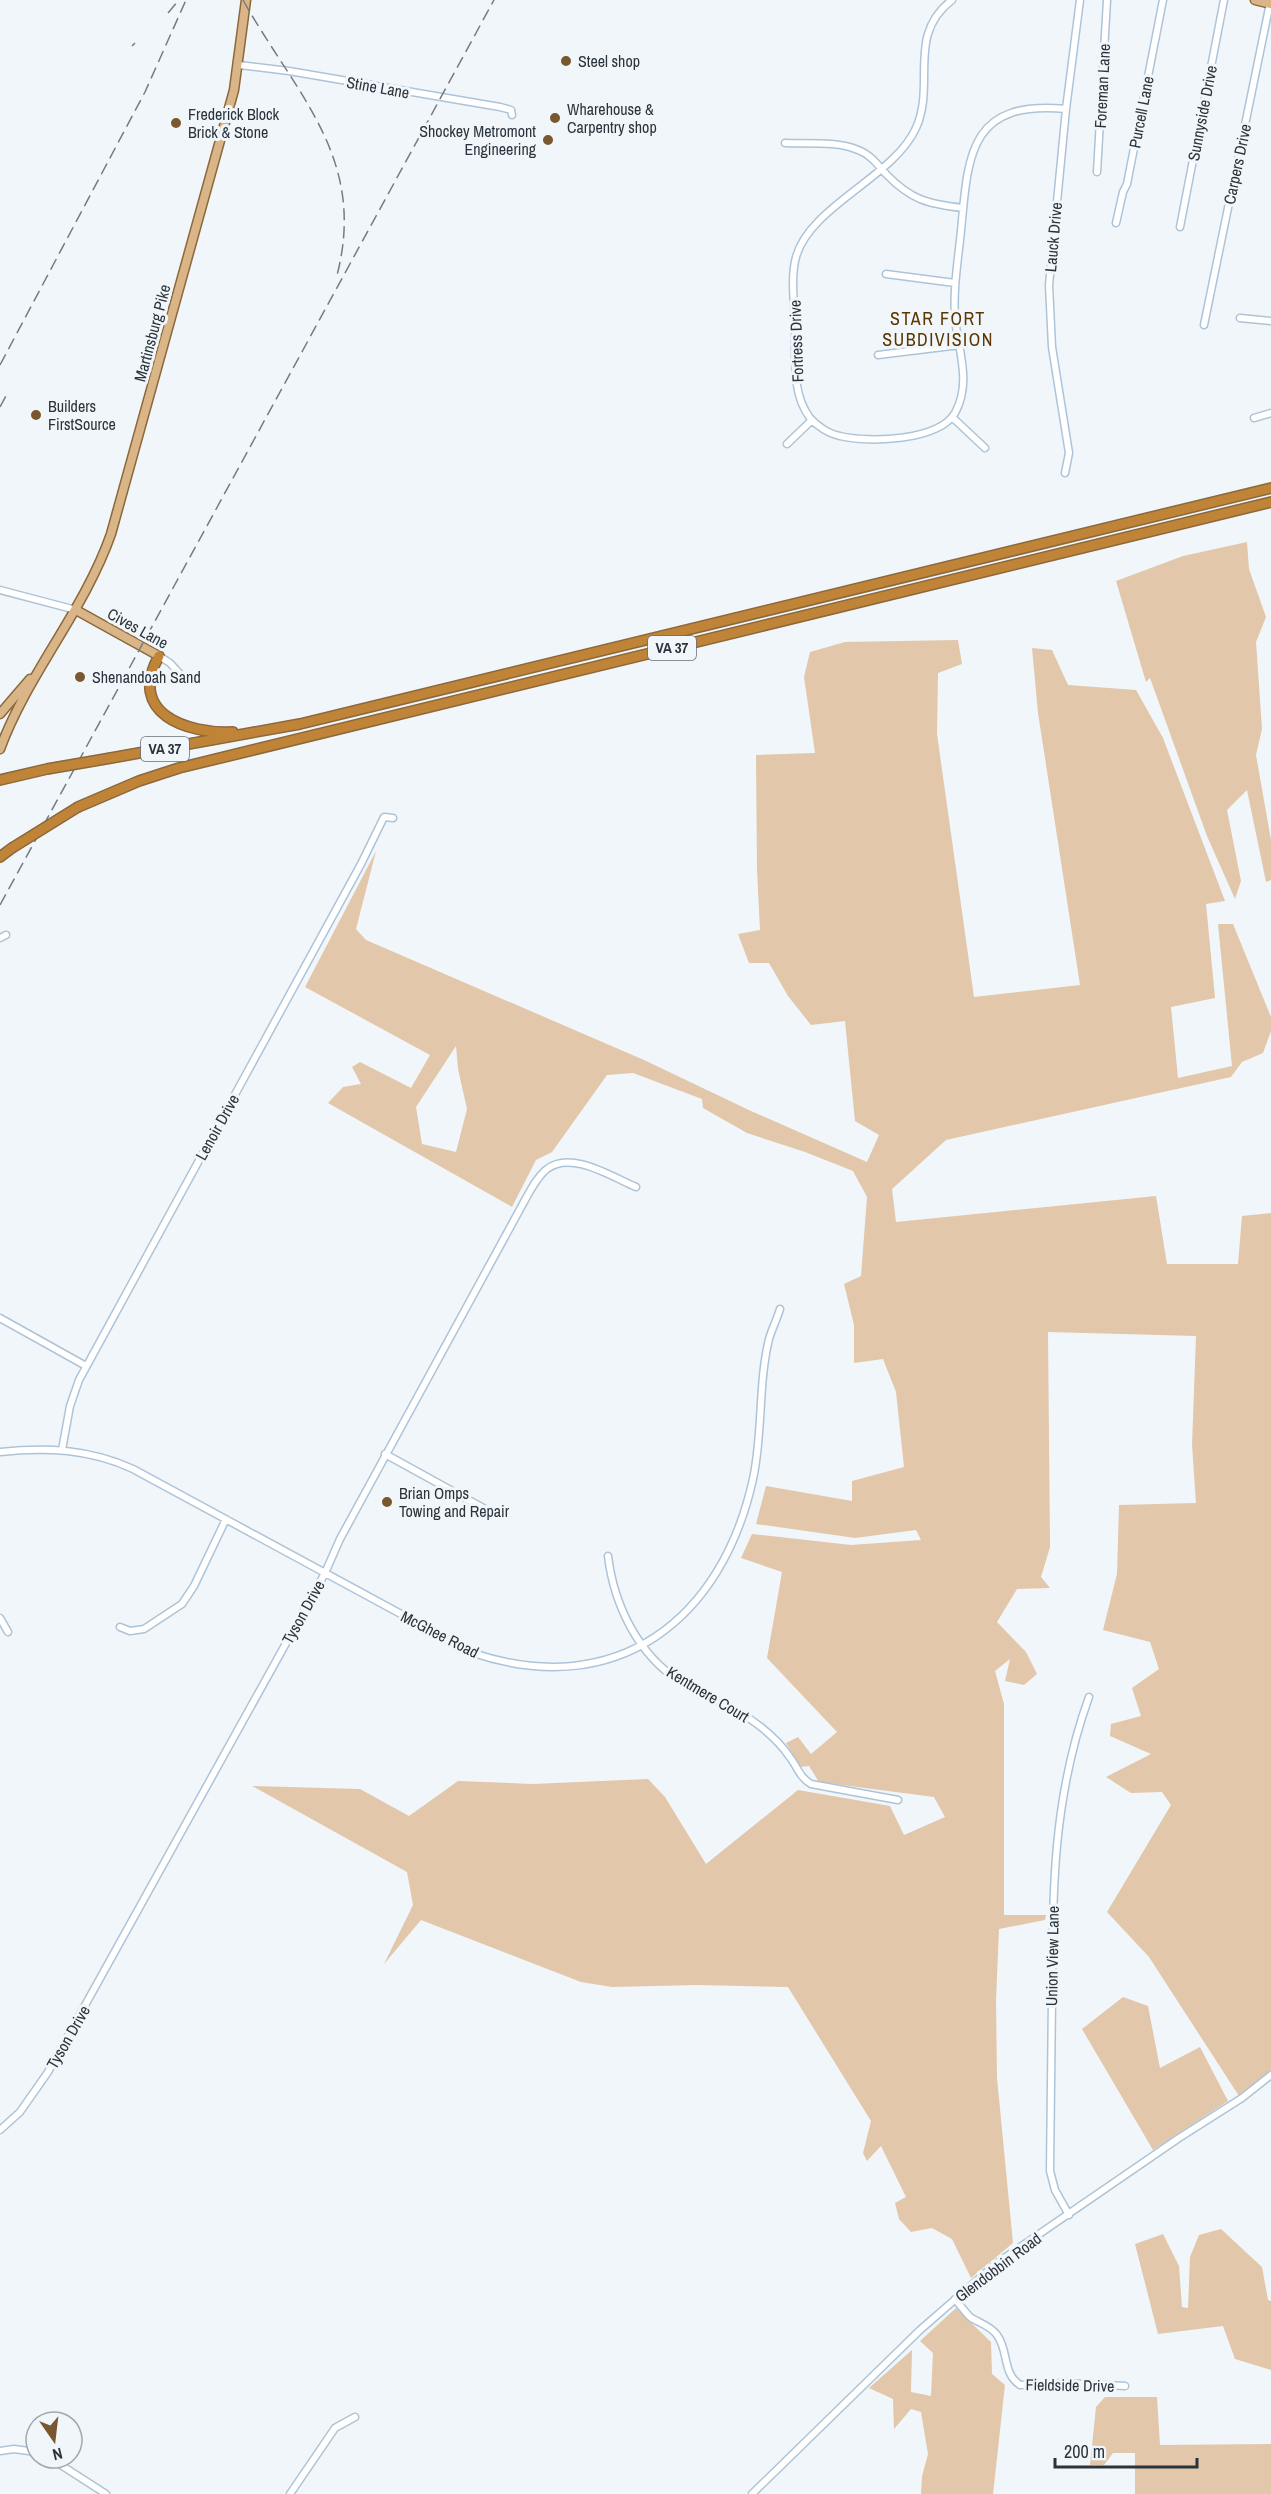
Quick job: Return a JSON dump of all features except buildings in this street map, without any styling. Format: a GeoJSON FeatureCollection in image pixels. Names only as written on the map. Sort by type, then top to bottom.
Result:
{"type":"FeatureCollection","features":[{"type":"Feature","properties":{"kind":"highway","name":"VA 37"},"geometry":{"type":"LineString","coordinates":[[0,780],[47,769],[280,728],[403,700],[1271,488]]}},
{"type":"Feature","properties":{"kind":"highway","name":"VA 37"},"geometry":{"type":"LineString","coordinates":[[0,857],[78,807],[130,784],[179,768],[1271,502]]}},
{"type":"Feature","properties":{"kind":"highway"},"geometry":{"type":"LineString","coordinates":[[159,656],[151,672],[149,685],[156,706],[170,720],[202,730],[243,731],[403,700]]}},
{"type":"Feature","properties":{"kind":"main road","name":"Martinsburg Pike"},"geometry":{"type":"LineString","coordinates":[[46,660],[103,558],[119,511],[223,133],[239,65],[246,0]]}},
{"type":"Feature","properties":{"kind":"main road"},"geometry":{"type":"LineString","coordinates":[[1255,0],[1270,4]]}},
{"type":"Feature","properties":{"kind":"main road","name":"Cives Lane"},"geometry":{"type":"LineString","coordinates":[[76,610],[159,656]]}},
{"type":"Feature","properties":{"kind":"main road"},"geometry":{"type":"LineString","coordinates":[[0,714],[46,660]]}},
{"type":"Feature","properties":{"kind":"main road"},"geometry":{"type":"LineString","coordinates":[[0,749],[12,718],[46,660]]}},
{"type":"Feature","properties":{"kind":"street","name":"Fortress Drive"},"geometry":{"type":"LineString","coordinates":[[812,420],[803,407],[797,387],[794,278],[796,256],[806,237],[818,224],[881,169],[904,146],[916,128],[922,107],[927,34],[936,15],[952,0]]}},
{"type":"Feature","properties":{"kind":"street","name":"Lauck Drive"},"geometry":{"type":"LineString","coordinates":[[1065,473],[1069,453],[1054,368],[1049,293],[1066,108],[1080,0]]}},
{"type":"Feature","properties":{"kind":"street","name":"Foreman Lane"},"geometry":{"type":"LineString","coordinates":[[1097,172],[1107,0]]}},
{"type":"Feature","properties":{"kind":"street","name":"Purcell Lane"},"geometry":{"type":"LineString","coordinates":[[1116,223],[1127,184],[1163,0]]}},
{"type":"Feature","properties":{"kind":"street","name":"Sunnyside Drive"},"geometry":{"type":"LineString","coordinates":[[1180,227],[1224,0]]}},
{"type":"Feature","properties":{"kind":"street","name":"Carpers Drive"},"geometry":{"type":"LineString","coordinates":[[1204,325],[1270,4]]}},
{"type":"Feature","properties":{"kind":"street","name":"Stine Lane"},"geometry":{"type":"LineString","coordinates":[[239,65],[500,107],[511,110],[512,115]]}},
{"type":"Feature","properties":{"kind":"street"},"geometry":{"type":"LineString","coordinates":[[787,444],[812,420],[823,429],[841,437],[905,438],[926,433],[952,417],[963,390],[963,372],[955,316],[955,283],[970,157],[977,140],[987,128],[1002,117],[1021,109],[1042,106],[1066,108]]}},
{"type":"Feature","properties":{"kind":"street"},"geometry":{"type":"LineString","coordinates":[[785,143],[845,146],[858,149],[865,153],[902,190],[917,199],[963,208]]}},
{"type":"Feature","properties":{"kind":"street"},"geometry":{"type":"LineString","coordinates":[[886,274],[955,283]]}},
{"type":"Feature","properties":{"kind":"street"},"geometry":{"type":"LineString","coordinates":[[1240,318],[1271,321]]}},
{"type":"Feature","properties":{"kind":"street"},"geometry":{"type":"LineString","coordinates":[[878,355],[960,345]]}},
{"type":"Feature","properties":{"kind":"street"},"geometry":{"type":"LineString","coordinates":[[1254,418],[1271,413]]}},
{"type":"Feature","properties":{"kind":"street"},"geometry":{"type":"LineString","coordinates":[[952,417],[985,448]]}},
{"type":"Feature","properties":{"kind":"street"},"geometry":{"type":"LineString","coordinates":[[0,590],[76,610]]}},
{"type":"Feature","properties":{"kind":"street","name":"Cives Lane"},"geometry":{"type":"LineString","coordinates":[[159,656],[170,663],[181,675]]}},
{"type":"Feature","properties":{"kind":"street","name":"Lenoir Drive"},"geometry":{"type":"LineString","coordinates":[[62,1450],[70,1406],[86,1366],[361,864],[384,817],[393,818]]}},
{"type":"Feature","properties":{"kind":"street","name":"Tyson Drive"},"geometry":{"type":"LineString","coordinates":[[0,2130],[20,2112],[48,2072],[325,1573],[340,1539],[385,1454],[525,1200],[544,1172],[558,1163],[577,1162],[636,1187]]}},
{"type":"Feature","properties":{"kind":"street","name":"McGhee Road"},"geometry":{"type":"LineString","coordinates":[[0,1452],[26,1449],[62,1450],[96,1455],[121,1463],[473,1653],[510,1664],[541,1668],[577,1666],[612,1658],[642,1645],[669,1627],[702,1595],[718,1572],[738,1530],[754,1477],[769,1339],[780,1309]]}},
{"type":"Feature","properties":{"kind":"street"},"geometry":{"type":"LineString","coordinates":[[0,1318],[86,1366]]}},
{"type":"Feature","properties":{"kind":"street"},"geometry":{"type":"LineString","coordinates":[[385,1454],[484,1509]]}},
{"type":"Feature","properties":{"kind":"street"},"geometry":{"type":"LineString","coordinates":[[120,1627],[130,1631],[144,1629],[182,1604],[194,1586],[226,1519]]}},
{"type":"Feature","properties":{"kind":"street","name":"Kentmere Court"},"geometry":{"type":"LineString","coordinates":[[608,1556],[612,1583],[620,1606],[642,1645],[672,1676],[732,1707],[770,1734],[788,1754],[806,1781],[815,1785],[898,1800]]}},
{"type":"Feature","properties":{"kind":"street"},"geometry":{"type":"LineString","coordinates":[[0,1618],[8,1632]]}},
{"type":"Feature","properties":{"kind":"street","name":"Union View Lane"},"geometry":{"type":"LineString","coordinates":[[1069,2215],[1055,2190],[1050,2171],[1053,1869],[1068,1767],[1089,1697]]}},
{"type":"Feature","properties":{"kind":"street","name":"Glendobbin Road"},"geometry":{"type":"LineString","coordinates":[[752,2494],[896,2353],[997,2263],[1237,2101],[1271,2075]]}},
{"type":"Feature","properties":{"kind":"street","name":"Fieldside Drive"},"geometry":{"type":"LineString","coordinates":[[955,2299],[969,2316],[996,2333],[1002,2344],[1008,2370],[1014,2381],[1020,2385],[1065,2383],[1125,2386]]}},
{"type":"Feature","properties":{"kind":"street"},"geometry":{"type":"LineString","coordinates":[[290,2494],[335,2428],[355,2417]]}},
{"type":"Feature","properties":{"kind":"street"},"geometry":{"type":"LineString","coordinates":[[0,2451],[24,2450]]}},
{"type":"Feature","properties":{"kind":"street"},"geometry":{"type":"LineString","coordinates":[[69,2470],[106,2494]]}},
{"type":"Feature","properties":{"kind":"shaded area"},"geometry":{"type":"Polygon","coordinates":[[[1247,542],[1249,569],[1266,617],[1256,642],[1262,729],[1256,755],[1271,840],[1271,880],[1266,882],[1247,790],[1227,810],[1241,881],[1235,899],[1207,836],[1150,678],[1146,682],[1116,581],[1183,556],[1247,542]]]}},
{"type":"Feature","properties":{"kind":"shaded area"},"geometry":{"type":"Polygon","coordinates":[[[958,640],[962,664],[938,673],[937,734],[974,997],[1080,985],[1038,713],[1032,648],[1052,650],[1068,685],[1136,690],[1163,738],[1225,901],[1206,904],[1215,998],[1171,1007],[1178,1078],[1232,1066],[1218,924],[1233,924],[1271,1017],[1271,1031],[1263,1053],[1242,1062],[1231,1077],[946,1140],[892,1189],[896,1222],[1156,1196],[1167,1264],[1238,1264],[1242,1216],[1271,1213],[1271,2070],[1239,2096],[1149,1957],[1107,1912],[1171,1805],[1162,1792],[1131,1793],[1106,1777],[1151,1754],[1110,1736],[1111,1724],[1141,1716],[1132,1688],[1159,1669],[1150,1642],[1103,1630],[1117,1574],[1119,1505],[1196,1503],[1192,1445],[1196,1336],[1048,1332],[1050,1547],[1041,1577],[1050,1588],[1017,1589],[997,1622],[1026,1652],[1037,1674],[1024,1685],[1005,1681],[1010,1659],[995,1671],[1004,1704],[1004,1915],[1046,1915],[1045,1920],[999,1929],[996,2000],[997,2078],[1013,2243],[971,2278],[952,2239],[932,2228],[911,2232],[899,2219],[895,2203],[906,2197],[881,2146],[867,2161],[863,2153],[871,2121],[788,1987],[697,1985],[612,1987],[581,1982],[421,1920],[384,1964],[413,1905],[407,1872],[252,1786],[360,1789],[409,1816],[458,1781],[533,1784],[648,1779],[665,1797],[706,1864],[798,1790],[890,1806],[904,1835],[945,1817],[934,1797],[819,1782],[809,1766],[800,1767],[786,1743],[798,1737],[811,1754],[837,1732],[767,1658],[782,1572],[741,1558],[752,1534],[851,1545],[921,1540],[916,1530],[855,1538],[756,1524],[766,1486],[852,1501],[852,1481],[904,1467],[896,1392],[883,1359],[854,1363],[854,1325],[844,1284],[861,1276],[867,1197],[853,1171],[747,1133],[703,1108],[702,1099],[633,1073],[607,1075],[552,1152],[536,1160],[512,1207],[328,1103],[343,1087],[361,1084],[352,1067],[360,1062],[411,1088],[430,1055],[305,987],[376,851],[356,929],[366,940],[644,1060],[751,1111],[867,1162],[879,1135],[855,1121],[845,1021],[811,1025],[788,996],[769,963],[749,963],[738,934],[760,930],[756,755],[815,753],[804,677],[810,652],[845,642],[958,640]],[[456,1046],[416,1107],[422,1144],[456,1152],[467,1109],[458,1069],[456,1046]]]}},
{"type":"Feature","properties":{"kind":"shaded area"},"geometry":{"type":"Polygon","coordinates":[[[1123,1997],[1148,2006],[1160,2068],[1200,2047],[1228,2101],[1153,2150],[1082,2029],[1123,1997]]]}},
{"type":"Feature","properties":{"kind":"shaded area"},"geometry":{"type":"Polygon","coordinates":[[[1221,2229],[1262,2267],[1268,2300],[1271,2301],[1271,2370],[1235,2359],[1223,2326],[1158,2334],[1135,2244],[1163,2234],[1179,2266],[1182,2307],[1188,2308],[1190,2257],[1199,2235],[1221,2229]]]}},
{"type":"Feature","properties":{"kind":"shaded area"},"geometry":{"type":"Polygon","coordinates":[[[956,2308],[991,2342],[992,2374],[1005,2385],[993,2494],[921,2494],[922,2476],[928,2454],[921,2412],[911,2409],[894,2429],[893,2399],[869,2388],[912,2350],[911,2392],[931,2396],[933,2353],[920,2341],[956,2308]]]}},
{"type":"Feature","properties":{"kind":"shaded area"},"geometry":{"type":"Polygon","coordinates":[[[1105,2397],[1157,2397],[1160,2445],[1271,2444],[1271,2494],[1135,2494],[1135,2453],[1113,2453],[1104,2465],[1090,2465],[1096,2407],[1105,2397]]]}},
{"type":"Feature","properties":{"kind":"railway"},"geometry":{"type":"LineString","coordinates":[[168,13],[179,0]]}},
{"type":"Feature","properties":{"kind":"railway"},"geometry":{"type":"LineString","coordinates":[[0,365],[145,92],[186,0]]}},
{"type":"Feature","properties":{"kind":"railway"},"geometry":{"type":"LineString","coordinates":[[243,0],[304,98],[322,130],[335,163],[343,198],[344,236],[336,279]]}},
{"type":"Feature","properties":{"kind":"railway"},"geometry":{"type":"LineString","coordinates":[[0,905],[494,0]]}},
{"type":"Feature","properties":{"kind":"railway"},"geometry":{"type":"LineString","coordinates":[[132,46],[135,43]]}},
{"type":"Feature","properties":{"kind":"railway"},"geometry":{"type":"LineString","coordinates":[[0,407],[7,394]]}},
{"type":"Feature","properties":{"kind":"place","name":"Steel shop"},"geometry":{"type":"Point","coordinates":[566,61]}},
{"type":"Feature","properties":{"kind":"place","name":"Wharehouse & Carpentry shop"},"geometry":{"type":"Point","coordinates":[555,118]}},
{"type":"Feature","properties":{"kind":"place","name":"Frederick Block Brick & Stone"},"geometry":{"type":"Point","coordinates":[176,123]}},
{"type":"Feature","properties":{"kind":"place","name":"Shockey Metromont Engineering"},"geometry":{"type":"Point","coordinates":[548,140]}},
{"type":"Feature","properties":{"kind":"place","name":"Builders FirstSource"},"geometry":{"type":"Point","coordinates":[36,415]}},
{"type":"Feature","properties":{"kind":"place","name":"Shenandoah Sand"},"geometry":{"type":"Point","coordinates":[80,677]}},
{"type":"Feature","properties":{"kind":"place","name":"Brian Omps Towing and Repair"},"geometry":{"type":"Point","coordinates":[387,1502]}},
{"type":"Feature","properties":{"kind":"district","name":"STAR FORT SUBDIVISION"},"geometry":{"type":"Point","coordinates":[938,329]}}]}
